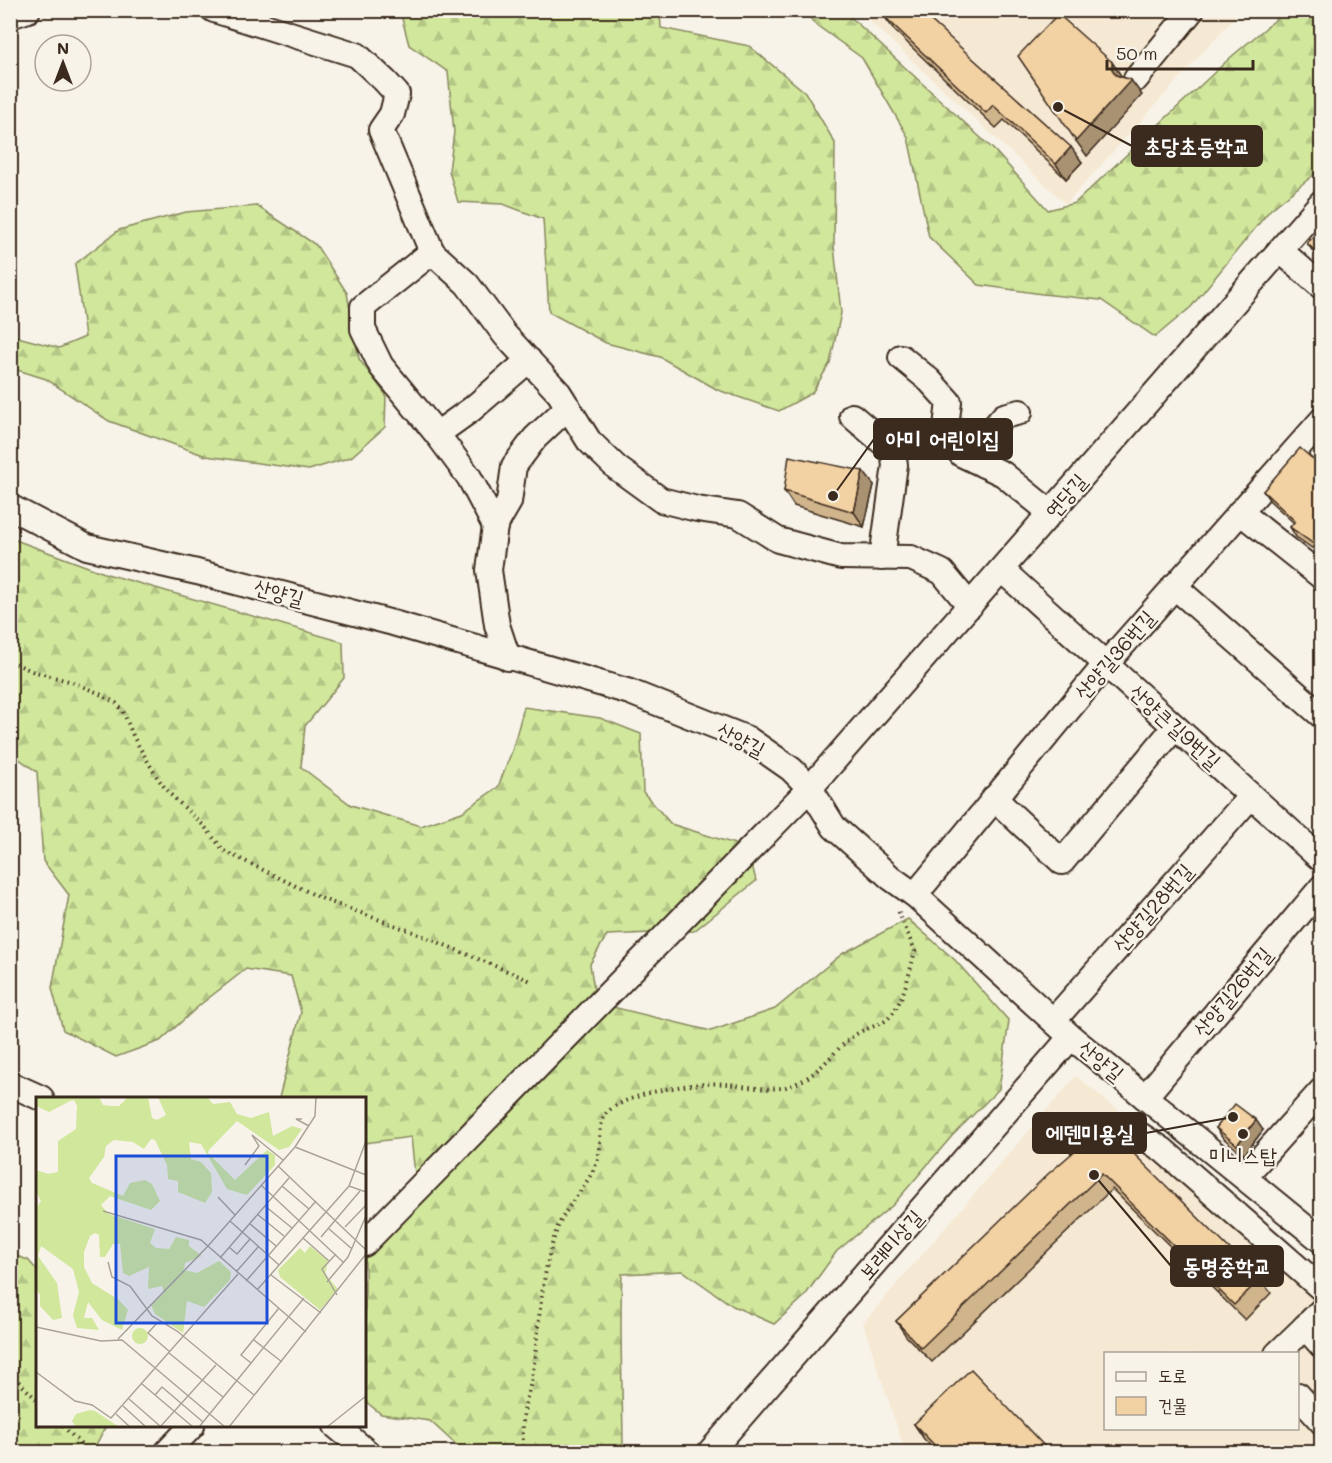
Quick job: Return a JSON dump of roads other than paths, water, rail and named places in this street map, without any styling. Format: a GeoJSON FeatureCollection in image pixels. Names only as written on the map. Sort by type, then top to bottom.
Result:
{"type":"FeatureCollection","features":[{"type":"Feature","properties":{"kind":"street"},"geometry":{"type":"LineString","coordinates":[[10,16],[28,10]]}},
{"type":"Feature","properties":{"kind":"street"},"geometry":{"type":"LineString","coordinates":[[214,10],[357,55],[397,94],[392,114],[381,130],[432,252],[467,284],[505,335],[560,393],[589,441],[617,468],[661,500],[697,509],[738,515],[778,540],[841,557],[911,558],[942,572],[970,606]]}},
{"type":"Feature","properties":{"kind":"street"},"geometry":{"type":"LineString","coordinates":[[1136,79],[1192,10]]}},
{"type":"Feature","properties":{"kind":"street","name":"연당길"},"geometry":{"type":"LineString","coordinates":[[366,1242],[810,788],[1322,202]]}},
{"type":"Feature","properties":{"kind":"street"},"geometry":{"type":"LineString","coordinates":[[1280,250],[1322,287]]}},
{"type":"Feature","properties":{"kind":"street"},"geometry":{"type":"LineString","coordinates":[[432,252],[363,307],[363,329],[381,366],[469,477],[495,526]]}},
{"type":"Feature","properties":{"kind":"street"},"geometry":{"type":"LineString","coordinates":[[901,357],[929,380],[949,402],[946,427],[961,454],[1003,474],[1051,513]]}},
{"type":"Feature","properties":{"kind":"street"},"geometry":{"type":"LineString","coordinates":[[437,434],[472,409],[529,360]]}},
{"type":"Feature","properties":{"kind":"street"},"geometry":{"type":"LineString","coordinates":[[508,658],[497,625],[489,570],[495,526],[509,502],[514,466],[535,438],[568,407]]}},
{"type":"Feature","properties":{"kind":"street"},"geometry":{"type":"LineString","coordinates":[[984,465],[983,440],[1004,416],[1020,412]]}},
{"type":"Feature","properties":{"kind":"street"},"geometry":{"type":"LineString","coordinates":[[852,416],[893,451],[895,465],[882,558]]}},
{"type":"Feature","properties":{"kind":"street","name":"산양길36번길"},"geometry":{"type":"LineString","coordinates":[[915,895],[1106,664],[1240,512],[1318,432]]}},
{"type":"Feature","properties":{"kind":"street","name":"산양길"},"geometry":{"type":"LineString","coordinates":[[10,507],[87,547],[197,572],[393,623],[630,692],[748,739],[791,769],[810,788],[834,827],[891,878],[915,895],[1071,1037],[1322,1241]]}},
{"type":"Feature","properties":{"kind":"street"},"geometry":{"type":"LineString","coordinates":[[1240,512],[1322,576]]}},
{"type":"Feature","properties":{"kind":"street","name":"산양큰길9번길"},"geometry":{"type":"LineString","coordinates":[[1002,570],[1322,860]]}},
{"type":"Feature","properties":{"kind":"street"},"geometry":{"type":"LineString","coordinates":[[1174,586],[1322,716]]}},
{"type":"Feature","properties":{"kind":"street"},"geometry":{"type":"LineString","coordinates":[[994,798],[1062,862],[1175,727]]}},
{"type":"Feature","properties":{"kind":"street","name":"산양길28번길"},"geometry":{"type":"LineString","coordinates":[[1054,1020],[1251,796]]}},
{"type":"Feature","properties":{"kind":"street","name":"산양길26번길"},"geometry":{"type":"LineString","coordinates":[[1145,1097],[1322,887]]}},
{"type":"Feature","properties":{"kind":"street","name":"보래미상길"},"geometry":{"type":"LineString","coordinates":[[710,1452],[1071,1037]]}},
{"type":"Feature","properties":{"kind":"street"},"geometry":{"type":"LineString","coordinates":[[10,1084],[39,1097]]}},
{"type":"Feature","properties":{"kind":"street"},"geometry":{"type":"LineString","coordinates":[[1244,1177],[1322,1090]]}},
{"type":"Feature","properties":{"kind":"street"},"geometry":{"type":"LineString","coordinates":[[1070,1160],[1104,1131],[1131,1129],[1163,1150],[1322,1289]]}},
{"type":"Feature","properties":{"kind":"street"},"geometry":{"type":"LineString","coordinates":[[1278,1352],[1313,1318],[1322,1346]]}},
{"type":"Feature","properties":{"kind":"street"},"geometry":{"type":"LineString","coordinates":[[1299,1396],[1322,1422]]}},
{"type":"Feature","properties":{"kind":"street"},"geometry":{"type":"LineString","coordinates":[[167,1452],[190,1427]]}},
{"type":"Feature","properties":{"kind":"street"},"geometry":{"type":"LineString","coordinates":[[338,1427],[367,1452]]}},
{"type":"Feature","properties":{"kind":"place","name":"초당초등학교"},"geometry":{"type":"Point","coordinates":[1058,107]}},
{"type":"Feature","properties":{"kind":"place","name":"아미 어린이집"},"geometry":{"type":"Point","coordinates":[833,496]}},
{"type":"Feature","properties":{"kind":"place","name":"에덴미용실"},"geometry":{"type":"Point","coordinates":[1233,1117]}},
{"type":"Feature","properties":{"kind":"place","name":"미니스탑"},"geometry":{"type":"Point","coordinates":[1243,1134]}},
{"type":"Feature","properties":{"kind":"place","name":"동명중학교"},"geometry":{"type":"Point","coordinates":[1094,1175]}}]}
